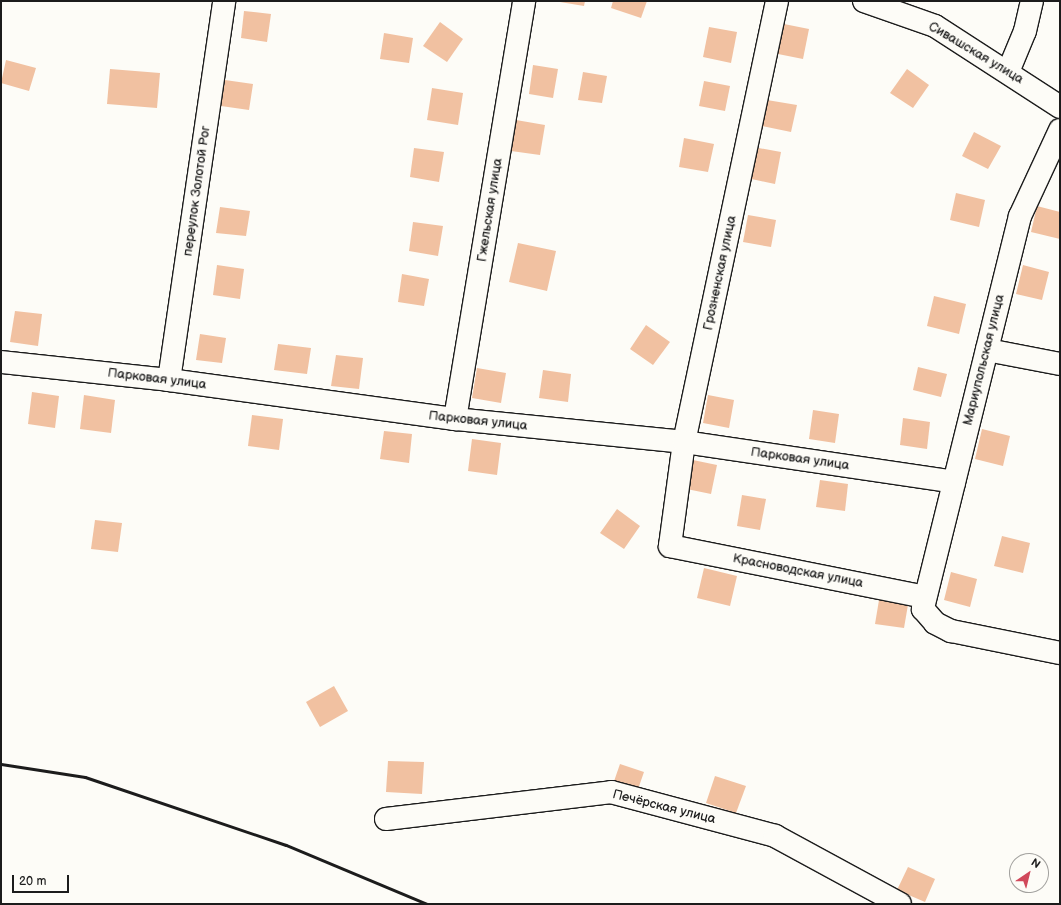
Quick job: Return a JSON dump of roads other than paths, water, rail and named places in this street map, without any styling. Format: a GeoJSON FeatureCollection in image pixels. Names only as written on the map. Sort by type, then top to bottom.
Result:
{"type":"FeatureCollection","features":[{"type":"Feature","properties":{"kind":"street","name":"переулок Золотой Рог"},"geometry":{"type":"LineString","coordinates":[[169,380],[224,1]]}},
{"type":"Feature","properties":{"kind":"street","name":"Гжельская улица"},"geometry":{"type":"LineString","coordinates":[[455,419],[524,1]]}},
{"type":"Feature","properties":{"kind":"street","name":"Грозненская улица"},"geometry":{"type":"LineString","coordinates":[[670,546],[684,442],[777,1]]}},
{"type":"Feature","properties":{"kind":"street","name":"Сивашская улица"},"geometry":{"type":"LineString","coordinates":[[864,1],[936,26],[1060,107]]}},
{"type":"Feature","properties":{"kind":"street"},"geometry":{"type":"LineString","coordinates":[[1008,72],[1025,31],[1032,1]]}},
{"type":"Feature","properties":{"kind":"street","name":"Мариупольская улица"},"geometry":{"type":"LineString","coordinates":[[1060,130],[1020,216],[923,609],[935,623],[951,631],[1060,653]]}},
{"type":"Feature","properties":{"kind":"street"},"geometry":{"type":"LineString","coordinates":[[987,350],[1060,364]]}},
{"type":"Feature","properties":{"kind":"street","name":"Парковая улица"},"geometry":{"type":"LineString","coordinates":[[1,362],[169,380],[455,419],[684,442],[954,482]]}},
{"type":"Feature","properties":{"kind":"street","name":"Красноводская улица"},"geometry":{"type":"LineString","coordinates":[[670,546],[926,596]]}},
{"type":"Feature","properties":{"kind":"street","name":"Печёрская улица"},"geometry":{"type":"LineString","coordinates":[[386,820],[611,792],[775,836],[900,904]]}},
{"type":"Feature","properties":{"kind":"railway"},"geometry":{"type":"LineString","coordinates":[[1,764],[85,777],[286,845],[427,904]]}}]}
